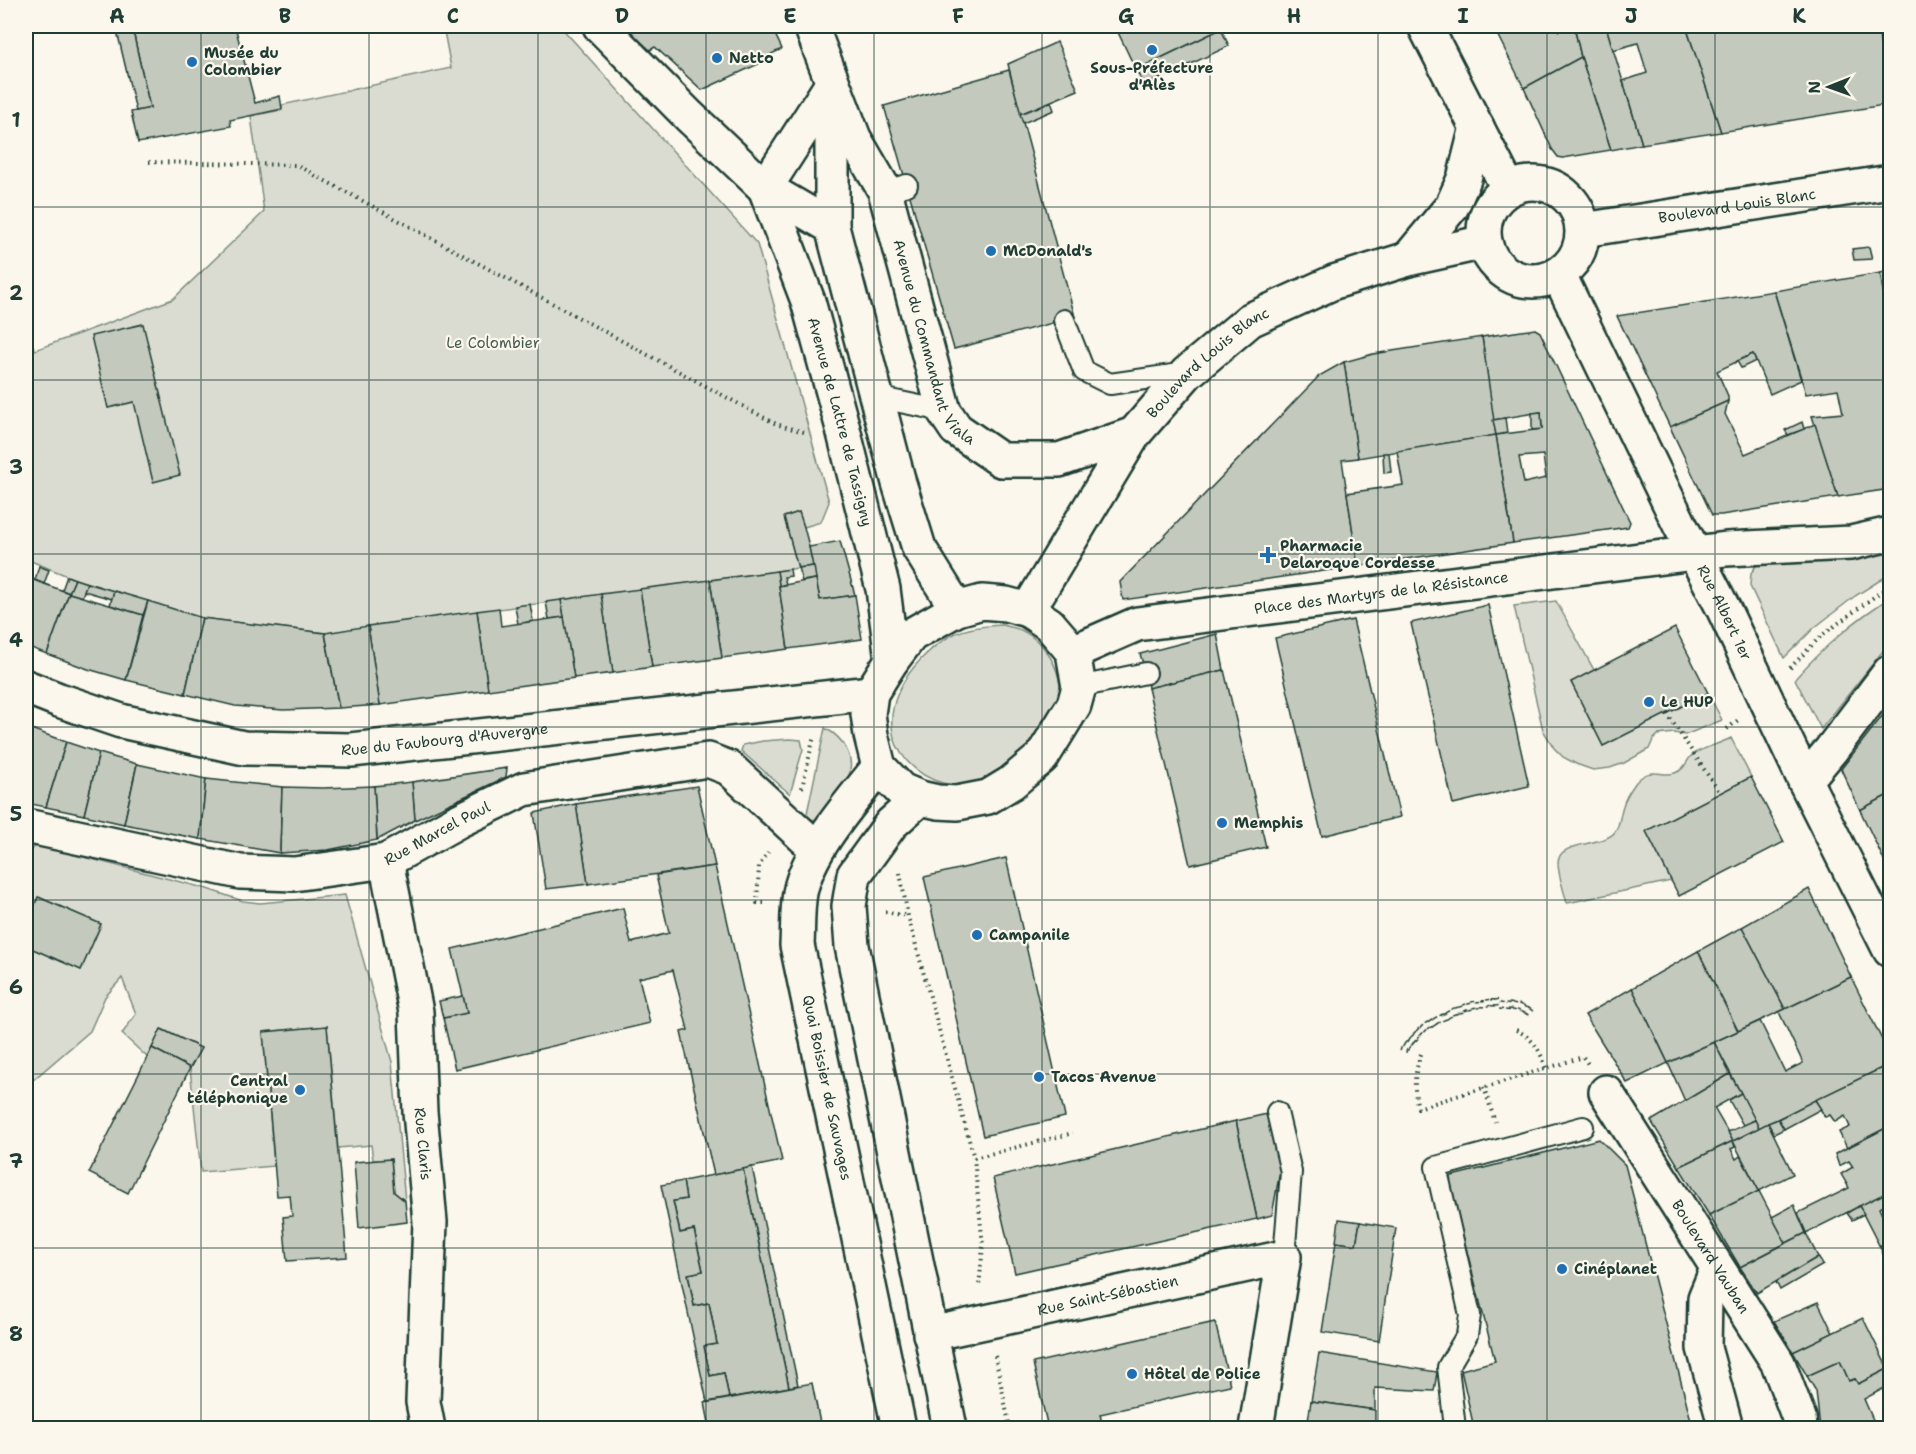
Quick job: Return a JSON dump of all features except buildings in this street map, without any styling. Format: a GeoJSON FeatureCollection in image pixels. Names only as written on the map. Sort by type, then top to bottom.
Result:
{"type":"FeatureCollection","features":[{"type":"Feature","properties":{"kind":"street","name":"Avenue de Lattre de Tassigny"},"geometry":{"type":"LineString","coordinates":[[600,26],[689,116],[765,188],[832,227]]}},
{"type":"Feature","properties":{"kind":"street","name":"Avenue du Commandant Viala"},"geometry":{"type":"LineString","coordinates":[[811,26],[854,138],[896,188],[944,411],[956,429],[1001,460],[1059,460],[1134,434]]}},
{"type":"Feature","properties":{"kind":"street"},"geometry":{"type":"LineString","coordinates":[[1425,26],[1508,188]]}},
{"type":"Feature","properties":{"kind":"street"},"geometry":{"type":"LineString","coordinates":[[765,188],[832,84]]}},
{"type":"Feature","properties":{"kind":"street","name":"Avenue du Commandant Viala"},"geometry":{"type":"LineString","coordinates":[[832,84],[832,227]]}},
{"type":"Feature","properties":{"kind":"street"},"geometry":{"type":"LineString","coordinates":[[1408,259],[1452,206],[1464,179],[1478,127]]}},
{"type":"Feature","properties":{"kind":"street"},"geometry":{"type":"LineString","coordinates":[[1533,181],[1557,188],[1575,205],[1583,230],[1581,248],[1572,263],[1559,275],[1536,281],[1514,278],[1494,264],[1485,242],[1484,226],[1487,211],[1496,198],[1508,188],[1533,181]]}},
{"type":"Feature","properties":{"kind":"street","name":"Boulevard Louis Blanc"},"geometry":{"type":"LineString","coordinates":[[1583,230],[1890,182]]}},
{"type":"Feature","properties":{"kind":"street","name":"Avenue de Lattre de Tassigny"},"geometry":{"type":"LineString","coordinates":[[765,188],[808,302],[842,425],[883,589],[892,660]]}},
{"type":"Feature","properties":{"kind":"street"},"geometry":{"type":"LineString","coordinates":[[832,227],[899,483],[919,548],[957,609]]}},
{"type":"Feature","properties":{"kind":"street","name":"Boulevard Louis Blanc"},"geometry":{"type":"LineString","coordinates":[[1028,610],[1134,434],[1187,373],[1250,320],[1334,282],[1408,259],[1485,242]]}},
{"type":"Feature","properties":{"kind":"street","name":"Rue Albert 1er"},"geometry":{"type":"LineString","coordinates":[[1559,275],[1805,781],[1890,950]]}},
{"type":"Feature","properties":{"kind":"street","name":"Place des Martyrs de la Résistance"},"geometry":{"type":"LineString","coordinates":[[1073,652],[1137,624],[1731,548],[1851,543],[1890,534]]}},
{"type":"Feature","properties":{"kind":"street"},"geometry":{"type":"LineString","coordinates":[[982,602],[1006,604],[1028,610],[1049,624],[1073,652],[1079,687],[1074,705],[1042,758],[1011,783],[987,797],[957,803],[920,798],[902,790],[879,767],[868,714],[871,693],[911,635],[957,609],[982,602]]}},
{"type":"Feature","properties":{"kind":"street"},"geometry":{"type":"LineString","coordinates":[[1805,781],[1832,750],[1890,672]]}},
{"type":"Feature","properties":{"kind":"street","name":"Rue du Faubourg d'Auvergne"},"geometry":{"type":"LineString","coordinates":[[26,687],[121,721],[244,748],[351,750],[871,693]]}},
{"type":"Feature","properties":{"kind":"street","name":"Rue Marcel Paul"},"geometry":{"type":"LineString","coordinates":[[26,826],[240,872],[294,874],[386,861],[524,789],[708,760],[729,768],[817,849]]}},
{"type":"Feature","properties":{"kind":"street","name":"Quai Boissier de Sauvages"},"geometry":{"type":"LineString","coordinates":[[879,767],[817,849],[808,866],[800,894],[797,945],[899,1428]]}},
{"type":"Feature","properties":{"kind":"street"},"geometry":{"type":"LineString","coordinates":[[920,798],[891,824],[854,875],[849,906],[852,946],[950,1428]]}},
{"type":"Feature","properties":{"kind":"street","name":"Rue Claris"},"geometry":{"type":"LineString","coordinates":[[386,861],[416,1012],[420,1112],[430,1222],[423,1402],[429,1428]]}},
{"type":"Feature","properties":{"kind":"street","name":"Boulevard Vauban"},"geometry":{"type":"LineString","coordinates":[[1606,1092],[1778,1363],[1799,1418],[1800,1428]]}},
{"type":"Feature","properties":{"kind":"street"},"geometry":{"type":"LineString","coordinates":[[1256,1428],[1284,1257]]}},
{"type":"Feature","properties":{"kind":"street","name":"Rue Saint-Sébastien"},"geometry":{"type":"LineString","coordinates":[[930,1334],[1284,1257]]}},
{"type":"Feature","properties":{"kind":"street"},"geometry":{"type":"LineString","coordinates":[[1717,1269],[1705,1298],[1704,1348],[1725,1428]]}},
{"type":"Feature","properties":{"kind":"lane"},"geometry":{"type":"LineString","coordinates":[[1065,320],[1084,371],[1110,384],[1187,373]]}},
{"type":"Feature","properties":{"kind":"lane"},"geometry":{"type":"LineString","coordinates":[[876,397],[944,411]]}},
{"type":"Feature","properties":{"kind":"lane"},"geometry":{"type":"LineString","coordinates":[[1079,687],[1146,673]]}},
{"type":"Feature","properties":{"kind":"lane"},"geometry":{"type":"LineString","coordinates":[[1277,1112],[1291,1172],[1284,1257]]}},
{"type":"Feature","properties":{"kind":"lane"},"geometry":{"type":"LineString","coordinates":[[1455,1428],[1448,1366],[1467,1335],[1470,1315],[1436,1167],[1583,1127]]}},
{"type":"Feature","properties":{"kind":"path"},"geometry":{"type":"LineString","coordinates":[[149,162],[296,165],[776,424],[810,434]]}},
{"type":"Feature","properties":{"kind":"path"},"geometry":{"type":"LineString","coordinates":[[1727,729],[1765,697],[1821,636],[1890,585]]}},
{"type":"Feature","properties":{"kind":"path"},"geometry":{"type":"LineString","coordinates":[[1667,714],[1720,793]]}},
{"type":"Feature","properties":{"kind":"path"},"geometry":{"type":"LineString","coordinates":[[908,916],[974,1158],[983,1246],[978,1289],[1010,1428]]}},
{"type":"Feature","properties":{"kind":"path"},"geometry":{"type":"LineString","coordinates":[[1511,1000],[1517,1012]]}},
{"type":"Feature","properties":{"kind":"path"},"geometry":{"type":"LineString","coordinates":[[1422,1028],[1449,1025],[1476,1002]]}},
{"type":"Feature","properties":{"kind":"path"},"geometry":{"type":"LineString","coordinates":[[1422,1028],[1449,1025],[1476,1002]]}},
{"type":"Feature","properties":{"kind":"path"},"geometry":{"type":"LineString","coordinates":[[1422,1028],[1449,1025],[1476,1002]]}},
{"type":"Feature","properties":{"kind":"path"},"geometry":{"type":"LineString","coordinates":[[1422,1028],[1449,1025],[1476,1002]]}},
{"type":"Feature","properties":{"kind":"path"},"geometry":{"type":"LineString","coordinates":[[1422,1028],[1449,1025],[1476,1002]]}},
{"type":"Feature","properties":{"kind":"path"},"geometry":{"type":"LineString","coordinates":[[1517,1012],[1527,1005],[1517,1012]]}},
{"type":"Feature","properties":{"kind":"path"},"geometry":{"type":"LineString","coordinates":[[1422,1028],[1449,1025]]}},
{"type":"Feature","properties":{"kind":"path"},"geometry":{"type":"LineString","coordinates":[[1516,1030],[1527,1035],[1539,1049],[1546,1068]]}},
{"type":"Feature","properties":{"kind":"path"},"geometry":{"type":"LineString","coordinates":[[1421,1054],[1415,1072],[1413,1091],[1418,1108],[1583,1057]]}},
{"type":"Feature","properties":{"kind":"path"},"geometry":{"type":"LineString","coordinates":[[974,1158],[1073,1133]]}},
{"type":"Feature","properties":{"kind":"green space","name":"Le Colombier"},"geometry":{"type":"Polygon","coordinates":[[[443,26],[560,26],[757,244],[829,502],[821,522],[804,527],[799,512],[784,517],[798,568],[325,633],[202,618],[75,579],[26,559],[26,330],[35,350],[173,299],[264,212],[251,116],[282,110],[282,105],[451,68],[443,26]]]}},
{"type":"Feature","properties":{"kind":"green space"},"geometry":{"type":"Polygon","coordinates":[[[1890,538],[1890,574],[1855,596],[1814,628],[1784,658],[1750,586],[1751,573],[1758,563],[1890,538]]]}},
{"type":"Feature","properties":{"kind":"green space"},"geometry":{"type":"Polygon","coordinates":[[[1890,598],[1890,642],[1821,729],[1795,679],[1840,635],[1890,598]]]}},
{"type":"Feature","properties":{"kind":"green space"},"geometry":{"type":"Polygon","coordinates":[[[1556,601],[1594,670],[1571,682],[1603,746],[1708,693],[1722,720],[1685,735],[1674,733],[1658,735],[1649,749],[1610,768],[1593,770],[1563,757],[1554,748],[1543,730],[1514,606],[1556,601]]]}},
{"type":"Feature","properties":{"kind":"green space"},"geometry":{"type":"Polygon","coordinates":[[[1003,625],[1021,630],[1031,636],[1040,644],[1054,664],[1060,687],[1055,713],[1032,748],[993,777],[965,785],[933,780],[915,769],[896,744],[892,726],[893,708],[899,691],[908,674],[921,659],[950,636],[969,629],[1003,625]]]}},
{"type":"Feature","properties":{"kind":"green space"},"geometry":{"type":"Polygon","coordinates":[[[825,728],[838,737],[847,750],[850,773],[824,817],[815,820],[806,818],[825,728]]]}},
{"type":"Feature","properties":{"kind":"green space"},"geometry":{"type":"Polygon","coordinates":[[[1731,738],[1751,777],[1646,831],[1671,881],[1567,903],[1559,873],[1560,856],[1573,847],[1601,840],[1615,832],[1627,796],[1642,777],[1652,773],[1675,773],[1695,753],[1731,738]]]}},
{"type":"Feature","properties":{"kind":"green space"},"geometry":{"type":"Polygon","coordinates":[[[790,739],[801,740],[803,749],[790,794],[741,751],[743,745],[790,739]]]}},
{"type":"Feature","properties":{"kind":"green space"},"geometry":{"type":"Polygon","coordinates":[[[37,845],[204,888],[243,901],[260,903],[345,895],[392,1062],[405,1201],[394,1192],[391,1159],[373,1160],[371,1145],[338,1148],[327,1026],[263,1032],[274,1166],[201,1172],[190,1068],[201,1048],[162,1029],[147,1057],[122,1034],[136,1014],[122,978],[105,997],[90,1031],[26,1086],[26,946],[81,970],[101,925],[39,897],[26,926],[26,854],[37,845]]]}},
{"type":"Feature","properties":{"kind":"place","name":"Sous-Préfecture d'Alès"},"geometry":{"type":"Point","coordinates":[1152,50]}},
{"type":"Feature","properties":{"kind":"place","name":"Netto"},"geometry":{"type":"Point","coordinates":[717,58]}},
{"type":"Feature","properties":{"kind":"place","name":"Musée du Colombier"},"geometry":{"type":"Point","coordinates":[192,62]}},
{"type":"Feature","properties":{"kind":"place","name":"McDonald's"},"geometry":{"type":"Point","coordinates":[991,251]}},
{"type":"Feature","properties":{"kind":"place","name":"Pharmacie Delaroque Cordesse"},"geometry":{"type":"Point","coordinates":[1268,555]}},
{"type":"Feature","properties":{"kind":"place","name":"Le HUP"},"geometry":{"type":"Point","coordinates":[1649,702]}},
{"type":"Feature","properties":{"kind":"place","name":"Memphis"},"geometry":{"type":"Point","coordinates":[1222,823]}},
{"type":"Feature","properties":{"kind":"place","name":"Campanile"},"geometry":{"type":"Point","coordinates":[977,935]}},
{"type":"Feature","properties":{"kind":"place","name":"Tacos Avenue"},"geometry":{"type":"Point","coordinates":[1039,1077]}},
{"type":"Feature","properties":{"kind":"place","name":"Central téléphonique"},"geometry":{"type":"Point","coordinates":[300,1090]}},
{"type":"Feature","properties":{"kind":"place","name":"Cinéplanet"},"geometry":{"type":"Point","coordinates":[1562,1269]}},
{"type":"Feature","properties":{"kind":"place","name":"Hôtel de Police"},"geometry":{"type":"Point","coordinates":[1132,1374]}}]}
